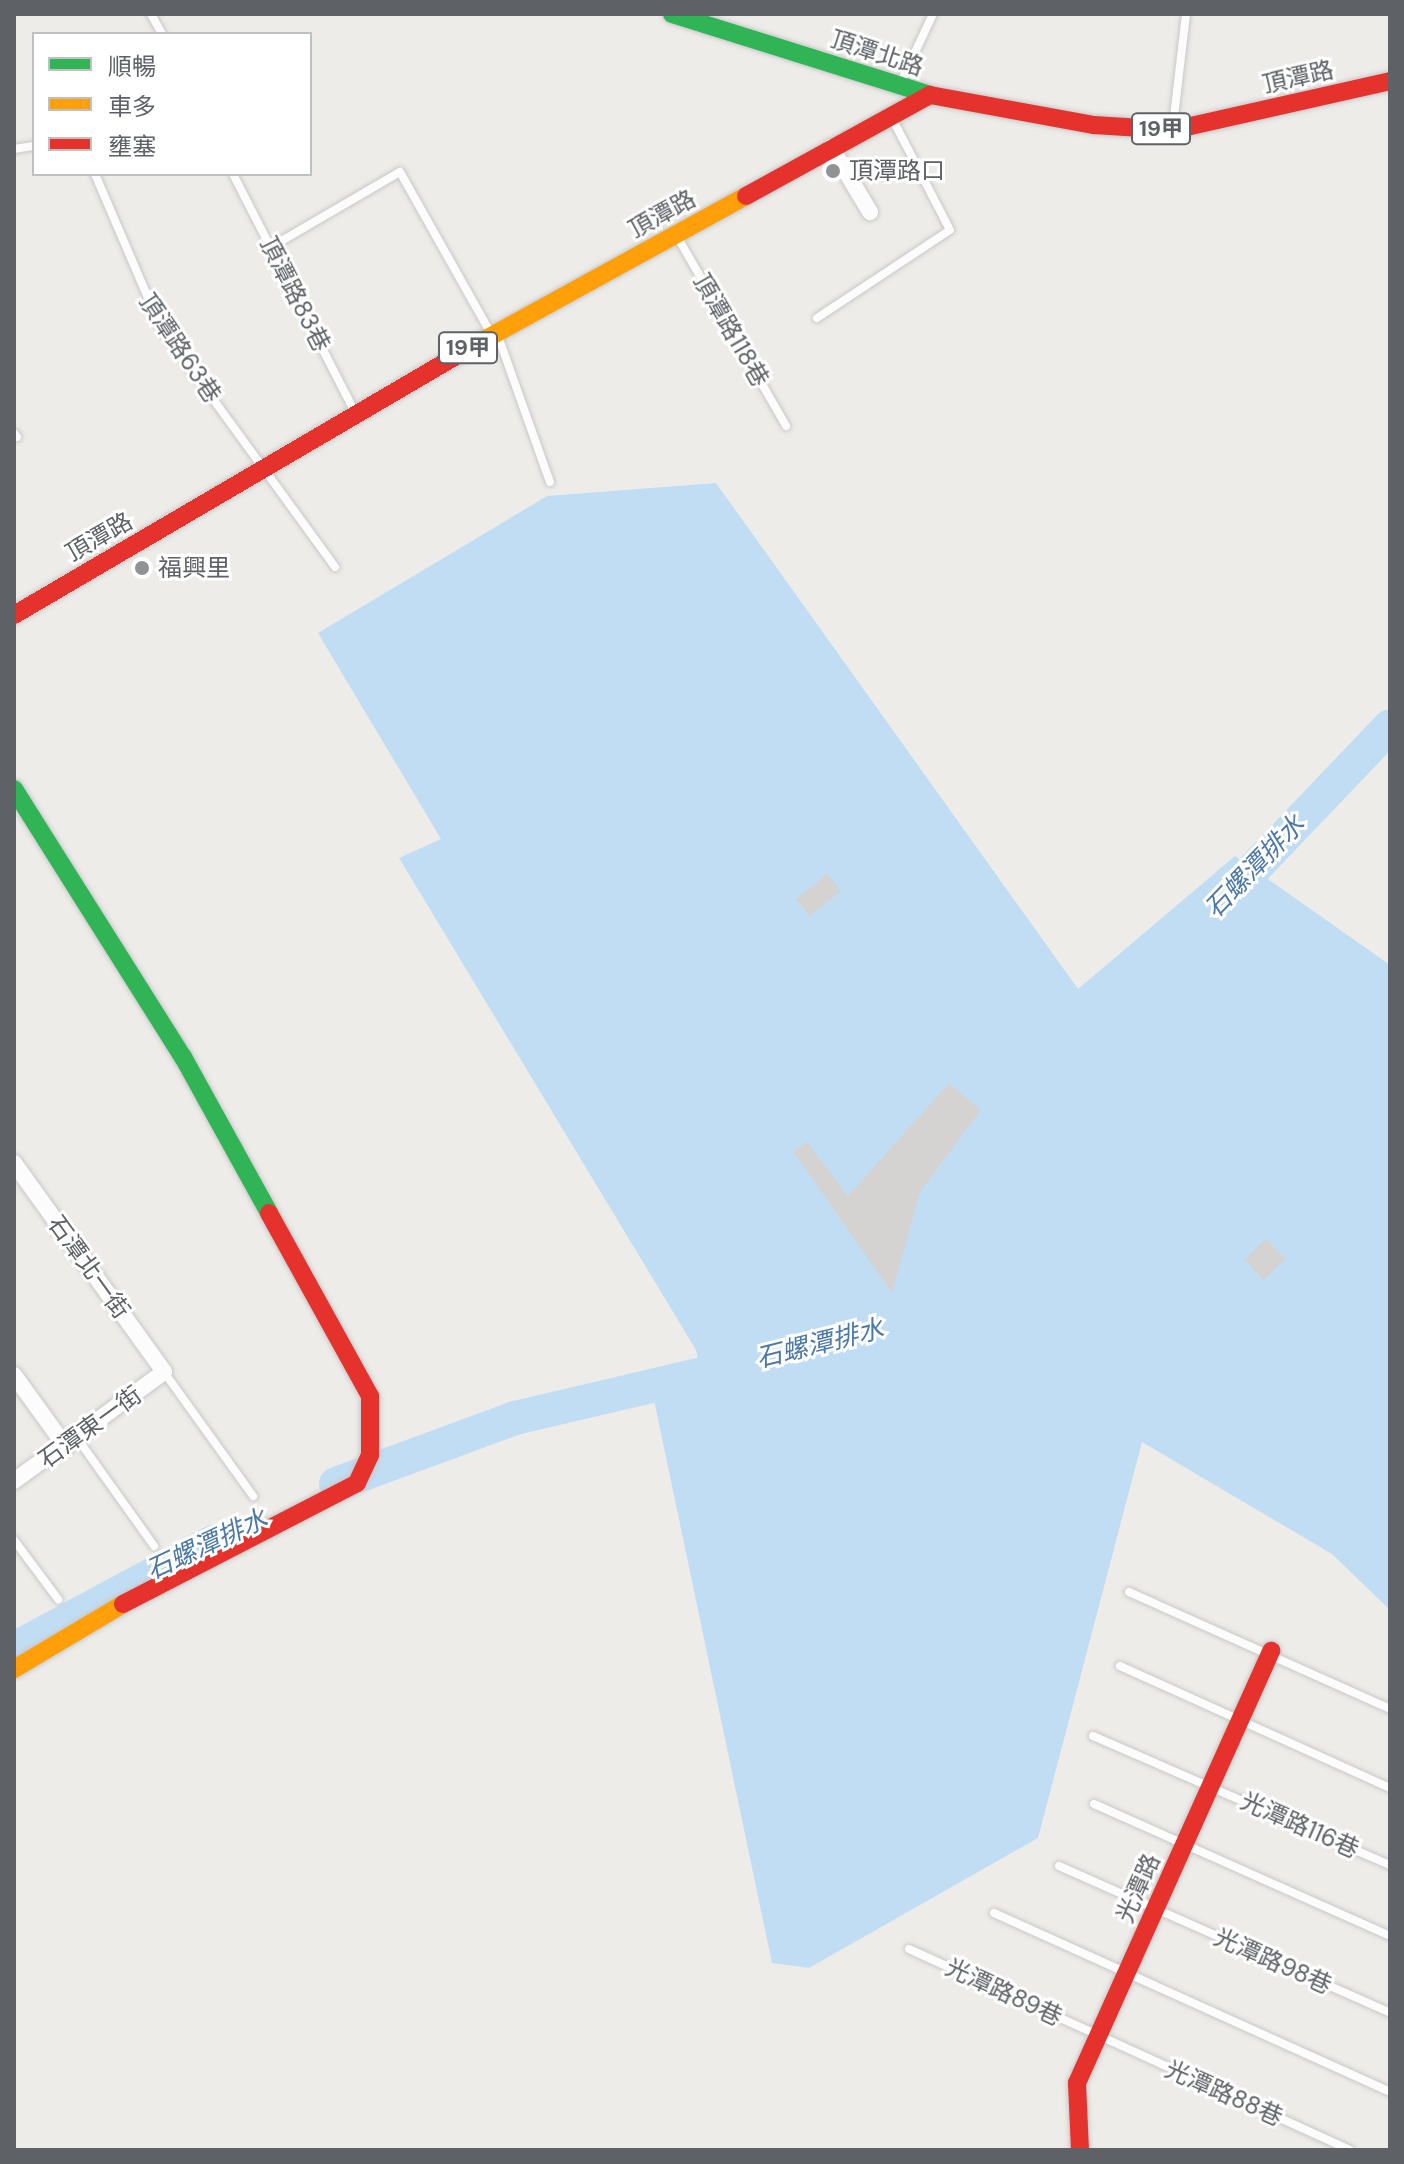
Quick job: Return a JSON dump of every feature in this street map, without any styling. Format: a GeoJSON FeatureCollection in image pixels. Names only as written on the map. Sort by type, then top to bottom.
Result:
{"type":"FeatureCollection","features":[{"type":"Feature","properties":{"kind":"street","name":"頂潭北路"},"geometry":{"type":"LineString","coordinates":[[672,14],[930,95]]}},
{"type":"Feature","properties":{"kind":"street","name":"頂潭路"},"geometry":{"type":"LineString","coordinates":[[14,615],[494,333],[930,95],[1094,125],[1173,130],[1390,81]]}},
{"type":"Feature","properties":{"kind":"street"},"geometry":{"type":"LineString","coordinates":[[831,147],[870,212]]}},
{"type":"Feature","properties":{"kind":"street"},"geometry":{"type":"LineString","coordinates":[[14,789],[183,1057],[370,1396],[370,1455],[357,1483],[203,1557],[14,1669]]}},
{"type":"Feature","properties":{"kind":"street","name":"石潭北一街"},"geometry":{"type":"LineString","coordinates":[[14,1163],[164,1372]]}},
{"type":"Feature","properties":{"kind":"street","name":"石潭東一街"},"geometry":{"type":"LineString","coordinates":[[14,1481],[72,1442],[164,1372]]}},
{"type":"Feature","properties":{"kind":"street"},"geometry":{"type":"LineString","coordinates":[[14,1375],[72,1442]]}},
{"type":"Feature","properties":{"kind":"street","name":"光潭路"},"geometry":{"type":"LineString","coordinates":[[1080,2150],[1077,2083],[1271,1651]]}},
{"type":"Feature","properties":{"kind":"lane"},"geometry":{"type":"LineString","coordinates":[[151,14],[161,32]]}},
{"type":"Feature","properties":{"kind":"lane"},"geometry":{"type":"LineString","coordinates":[[899,86],[933,14]]}},
{"type":"Feature","properties":{"kind":"lane"},"geometry":{"type":"LineString","coordinates":[[1173,130],[1186,14]]}},
{"type":"Feature","properties":{"kind":"lane"},"geometry":{"type":"LineString","coordinates":[[817,318],[950,230],[891,116]]}},
{"type":"Feature","properties":{"kind":"lane"},"geometry":{"type":"LineString","coordinates":[[271,247],[393,175],[407,175],[494,333],[550,482]]}},
{"type":"Feature","properties":{"kind":"lane","name":"頂潭路63巷"},"geometry":{"type":"LineString","coordinates":[[96,176],[146,303],[261,470],[335,567]]}},
{"type":"Feature","properties":{"kind":"lane","name":"頂潭路83巷"},"geometry":{"type":"LineString","coordinates":[[234,176],[356,414]]}},
{"type":"Feature","properties":{"kind":"lane","name":"頂潭路118巷"},"geometry":{"type":"LineString","coordinates":[[676,234],[786,426]]}},
{"type":"Feature","properties":{"kind":"lane"},"geometry":{"type":"LineString","coordinates":[[164,1372],[253,1496]]}},
{"type":"Feature","properties":{"kind":"lane"},"geometry":{"type":"LineString","coordinates":[[72,1442],[154,1546]]}},
{"type":"Feature","properties":{"kind":"lane"},"geometry":{"type":"LineString","coordinates":[[14,1540],[58,1599]]}},
{"type":"Feature","properties":{"kind":"lane"},"geometry":{"type":"LineString","coordinates":[[1129,1592],[1271,1651],[1390,1709]]}},
{"type":"Feature","properties":{"kind":"lane"},"geometry":{"type":"LineString","coordinates":[[1120,1666],[1390,1788]]}},
{"type":"Feature","properties":{"kind":"lane","name":"光潭路116巷"},"geometry":{"type":"LineString","coordinates":[[1093,1736],[1390,1865]]}},
{"type":"Feature","properties":{"kind":"lane"},"geometry":{"type":"LineString","coordinates":[[1094,1804],[1390,1936]]}},
{"type":"Feature","properties":{"kind":"lane","name":"光潭路98巷"},"geometry":{"type":"LineString","coordinates":[[1059,1866],[1390,2013]]}},
{"type":"Feature","properties":{"kind":"lane"},"geometry":{"type":"LineString","coordinates":[[994,1913],[1390,2092]]}},
{"type":"Feature","properties":{"kind":"lane","name":"光潭路89巷"},"geometry":{"type":"LineString","coordinates":[[909,1949],[1098,2036]]}},
{"type":"Feature","properties":{"kind":"lane","name":"光潭路88巷"},"geometry":{"type":"LineString","coordinates":[[1098,2036],[1350,2150]]}},
{"type":"Feature","properties":{"kind":"water"},"geometry":{"type":"Polygon","coordinates":[[[716,483],[1078,989],[1235,856],[1390,965],[1390,1610],[1332,1554],[1142,1442],[1038,1838],[809,1968],[772,1963],[654,1400],[704,1387],[696,1350],[399,858],[441,839],[318,633],[547,496],[716,483]]]}},
{"type":"Feature","properties":{"kind":"building"},"geometry":{"type":"Polygon","coordinates":[[[827,874],[841,891],[810,916],[796,899],[827,874]]]}},
{"type":"Feature","properties":{"kind":"building"},"geometry":{"type":"Polygon","coordinates":[[[949,1083],[981,1110],[920,1192],[892,1293],[793,1151],[807,1142],[848,1196],[949,1083]]]}},
{"type":"Feature","properties":{"kind":"building"},"geometry":{"type":"Polygon","coordinates":[[[1266,1239],[1285,1259],[1264,1280],[1244,1260],[1266,1239]]]}},
{"type":"Feature","properties":{"kind":"waterway","name":"石螺潭排水"},"geometry":{"type":"LineString","coordinates":[[1222,902],[1390,726]]}},
{"type":"Feature","properties":{"kind":"waterway","name":"石螺潭排水"},"geometry":{"type":"LineString","coordinates":[[336,1484],[515,1418],[745,1364]]}},
{"type":"Feature","properties":{"kind":"waterway","name":"石螺潭排水"},"geometry":{"type":"LineString","coordinates":[[14,1649],[213,1542]]}},
{"type":"Feature","properties":{"kind":"traffic: fast"},"geometry":{"type":"LineString","coordinates":[[672,14],[930,95]]}},
{"type":"Feature","properties":{"kind":"traffic: fast"},"geometry":{"type":"LineString","coordinates":[[14,789],[183,1057],[269,1213]]}},
{"type":"Feature","properties":{"kind":"traffic: slow"},"geometry":{"type":"LineString","coordinates":[[473,346],[746,196]]}},
{"type":"Feature","properties":{"kind":"traffic: slow"},"geometry":{"type":"LineString","coordinates":[[14,1669],[123,1604]]}},
{"type":"Feature","properties":{"kind":"traffic: jam"},"geometry":{"type":"LineString","coordinates":[[746,196],[930,95],[1094,125],[1173,130],[1390,81]]}},
{"type":"Feature","properties":{"kind":"traffic: jam"},"geometry":{"type":"LineString","coordinates":[[14,615],[473,346]]}},
{"type":"Feature","properties":{"kind":"traffic: jam"},"geometry":{"type":"LineString","coordinates":[[123,1604],[357,1483],[370,1455],[370,1396],[269,1213]]}},
{"type":"Feature","properties":{"kind":"traffic: jam"},"geometry":{"type":"LineString","coordinates":[[1080,2150],[1077,2083],[1271,1651]]}},
{"type":"Feature","properties":{"kind":"place","name":"頂潭路口"},"geometry":{"type":"Point","coordinates":[833,171]}},
{"type":"Feature","properties":{"kind":"place","name":"福興里"},"geometry":{"type":"Point","coordinates":[142,568]}}]}
